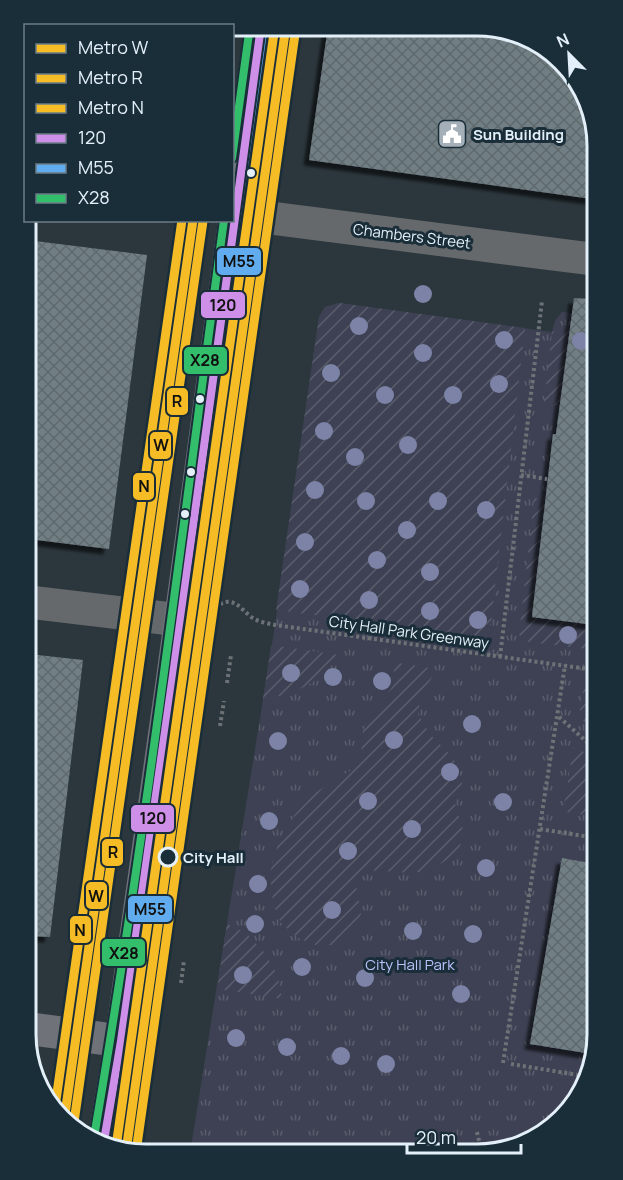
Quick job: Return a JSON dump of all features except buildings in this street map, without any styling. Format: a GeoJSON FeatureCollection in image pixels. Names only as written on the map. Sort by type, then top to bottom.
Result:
{"type":"FeatureCollection","features":[{"type":"Feature","properties":{"kind":"main road"},"geometry":{"type":"LineString","coordinates":[[234,213],[260,36]]}},
{"type":"Feature","properties":{"kind":"main road"},"geometry":{"type":"LineString","coordinates":[[105,1136],[121,1041],[180,620],[233,222]]}},
{"type":"Feature","properties":{"kind":"main road"},"geometry":{"type":"LineString","coordinates":[[36,1030],[121,1041]]}},
{"type":"Feature","properties":{"kind":"street","name":"Chambers Street"},"geometry":{"type":"LineString","coordinates":[[234,213],[587,259]]}},
{"type":"Feature","properties":{"kind":"street"},"geometry":{"type":"LineString","coordinates":[[36,603],[180,620]]}},
{"type":"Feature","properties":{"kind":"path"},"geometry":{"type":"LineString","coordinates":[[500,657],[542,301]]}},
{"type":"Feature","properties":{"kind":"path"},"geometry":{"type":"LineString","coordinates":[[521,475],[548,479]]}},
{"type":"Feature","properties":{"kind":"path","name":"City Hall Park Greenway"},"geometry":{"type":"LineString","coordinates":[[226,601],[241,606],[258,621],[274,626],[587,669]]}},
{"type":"Feature","properties":{"kind":"path"},"geometry":{"type":"LineString","coordinates":[[227,683],[231,655]]}},
{"type":"Feature","properties":{"kind":"path"},"geometry":{"type":"LineString","coordinates":[[503,1063],[565,665]]}},
{"type":"Feature","properties":{"kind":"path"},"geometry":{"type":"LineString","coordinates":[[220,726],[224,701]]}},
{"type":"Feature","properties":{"kind":"path"},"geometry":{"type":"LineString","coordinates":[[558,716],[587,742]]}},
{"type":"Feature","properties":{"kind":"path"},"geometry":{"type":"LineString","coordinates":[[540,829],[587,837]]}},
{"type":"Feature","properties":{"kind":"path"},"geometry":{"type":"LineString","coordinates":[[181,982],[184,960]]}},
{"type":"Feature","properties":{"kind":"path"},"geometry":{"type":"LineString","coordinates":[[511,1064],[579,1075]]}},
{"type":"Feature","properties":{"kind":"path"},"geometry":{"type":"LineString","coordinates":[[477,1132],[480,1144]]}},
{"type":"Feature","properties":{"kind":"green space","name":"City Hall Park"},"geometry":{"type":"Polygon","coordinates":[[[339,303],[552,332],[555,321],[562,312],[587,314],[587,1041],[576,1083],[560,1106],[526,1133],[498,1142],[484,1144],[191,1144],[275,625],[319,317],[325,307],[339,303]]]}},
{"type":"Feature","properties":{"kind":"green space"},"geometry":{"type":"Polygon","coordinates":[[[339,303],[525,328],[491,622],[485,634],[470,636],[276,610],[319,317],[325,307],[339,303]]]}},
{"type":"Feature","properties":{"kind":"green space"},"geometry":{"type":"Polygon","coordinates":[[[569,331],[587,338],[587,352],[567,350],[560,406],[544,404],[552,332],[569,331]]]}},
{"type":"Feature","properties":{"kind":"green space"},"geometry":{"type":"Polygon","coordinates":[[[534,498],[545,500],[541,527],[544,528],[533,617],[587,624],[587,649],[528,642],[519,635],[534,498]]]}},
{"type":"Feature","properties":{"kind":"green space"},"geometry":{"type":"Polygon","coordinates":[[[271,645],[340,655],[324,674],[306,686],[263,700],[271,645]]]}},
{"type":"Feature","properties":{"kind":"green space"},"geometry":{"type":"Polygon","coordinates":[[[393,662],[436,669],[420,700],[418,714],[429,733],[453,758],[462,783],[455,804],[464,833],[458,852],[429,870],[409,873],[362,872],[356,885],[361,914],[355,929],[348,940],[335,945],[316,945],[298,938],[281,923],[273,903],[270,873],[279,840],[296,813],[315,793],[354,768],[361,755],[363,730],[395,683],[393,662]]]}},
{"type":"Feature","properties":{"kind":"green space"},"geometry":{"type":"Polygon","coordinates":[[[587,687],[587,724],[579,717],[583,691],[587,687]]]}},
{"type":"Feature","properties":{"kind":"green space"},"geometry":{"type":"Polygon","coordinates":[[[573,747],[579,748],[587,755],[587,815],[567,812],[564,809],[573,747]]]}},
{"type":"Feature","properties":{"kind":"green space"},"geometry":{"type":"Polygon","coordinates":[[[227,924],[246,933],[264,952],[277,974],[282,999],[217,989],[227,924]]]}},
{"type":"Feature","properties":{"kind":"metro line","name":"N"},"geometry":{"type":"LineString","coordinates":[[117,1140],[274,36]]}},
{"type":"Feature","properties":{"kind":"metro line","name":"W"},"geometry":{"type":"LineString","coordinates":[[127,1142],[285,36]]}},
{"type":"Feature","properties":{"kind":"metro line","name":"R"},"geometry":{"type":"LineString","coordinates":[[137,1143],[295,36]]}},
{"type":"Feature","properties":{"kind":"metro line","name":"N"},"geometry":{"type":"LineString","coordinates":[[56,1097],[182,222]]}},
{"type":"Feature","properties":{"kind":"metro line","name":"W"},"geometry":{"type":"LineString","coordinates":[[66,1109],[193,222]]}},
{"type":"Feature","properties":{"kind":"metro line","name":"R"},"geometry":{"type":"LineString","coordinates":[[75,1117],[203,222]]}},
{"type":"Feature","properties":{"kind":"transit line","name":"X28"},"geometry":{"type":"LineString","coordinates":[[234,143],[249,36]]}},
{"type":"Feature","properties":{"kind":"transit line","name":"120"},"geometry":{"type":"LineString","coordinates":[[105,1136],[121,1041],[173,675],[260,36]]}},
{"type":"Feature","properties":{"kind":"transit line","name":"M55"},"geometry":{"type":"LineString","coordinates":[[115,1139],[131,1042],[183,676],[270,36]]}},
{"type":"Feature","properties":{"kind":"transit line","name":"X28"},"geometry":{"type":"LineString","coordinates":[[95,1131],[147,794],[224,222]]}},
{"type":"Feature","properties":{"kind":"place","name":"Sun Building"},"geometry":{"type":"Point","coordinates":[452,134]}},
{"type":"Feature","properties":{"kind":"place","name":"City Hall"},"geometry":{"type":"Point","coordinates":[168,857]}}]}
